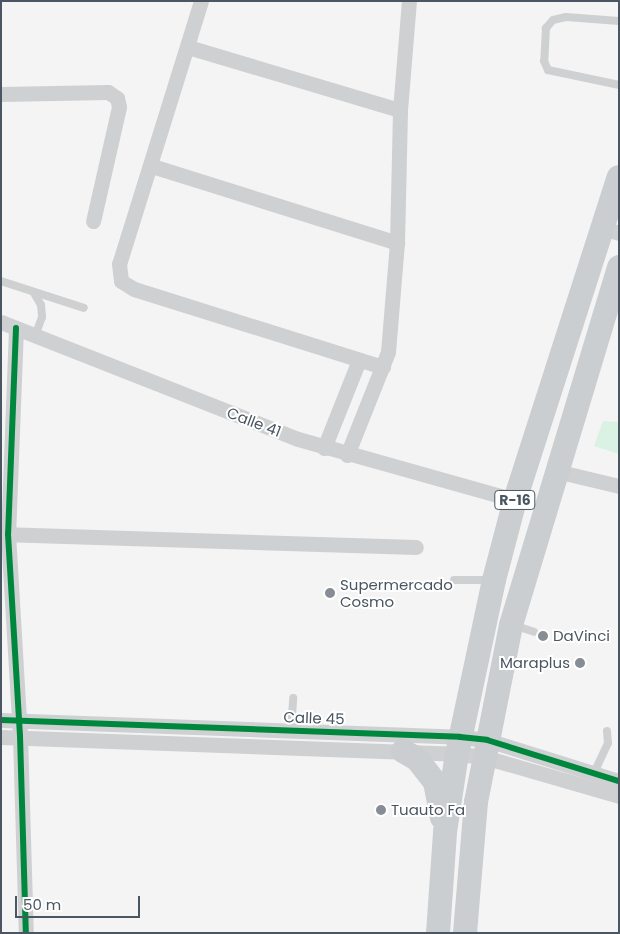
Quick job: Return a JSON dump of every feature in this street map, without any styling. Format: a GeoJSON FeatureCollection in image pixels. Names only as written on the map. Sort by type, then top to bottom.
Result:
{"type":"FeatureCollection","features":[{"type":"Feature","properties":{"kind":"main road","name":"R-16"},"geometry":{"type":"LineString","coordinates":[[438,933],[445,832],[458,746],[494,580],[515,500],[611,231],[619,177]]}},
{"type":"Feature","properties":{"kind":"main road","name":"R-16"},"geometry":{"type":"LineString","coordinates":[[465,933],[476,802],[511,625],[556,470],[619,267]]}},
{"type":"Feature","properties":{"kind":"main road"},"geometry":{"type":"LineString","coordinates":[[403,751],[417,759],[435,782],[445,832]]}},
{"type":"Feature","properties":{"kind":"street"},"geometry":{"type":"LineString","coordinates":[[201,1],[152,166],[118,264],[121,281],[134,289],[384,368]]}},
{"type":"Feature","properties":{"kind":"street"},"geometry":{"type":"LineString","coordinates":[[347,455],[384,368],[397,243],[400,110],[409,1]]}},
{"type":"Feature","properties":{"kind":"street"},"geometry":{"type":"LineString","coordinates":[[188,47],[400,110]]}},
{"type":"Feature","properties":{"kind":"street"},"geometry":{"type":"LineString","coordinates":[[1,94],[108,92],[117,98],[119,107],[93,221]]}},
{"type":"Feature","properties":{"kind":"street"},"geometry":{"type":"LineString","coordinates":[[152,166],[397,243]]}},
{"type":"Feature","properties":{"kind":"street","name":"Calle 41"},"geometry":{"type":"LineString","coordinates":[[1,322],[158,386],[324,448],[515,500]]}},
{"type":"Feature","properties":{"kind":"street"},"geometry":{"type":"LineString","coordinates":[[16,328],[5,534],[20,736],[26,933]]}},
{"type":"Feature","properties":{"kind":"street"},"geometry":{"type":"LineString","coordinates":[[324,448],[359,360]]}},
{"type":"Feature","properties":{"kind":"street"},"geometry":{"type":"LineString","coordinates":[[556,470],[619,486]]}},
{"type":"Feature","properties":{"kind":"street"},"geometry":{"type":"LineString","coordinates":[[5,534],[416,547]]}},
{"type":"Feature","properties":{"kind":"street","name":"Calle 45"},"geometry":{"type":"LineString","coordinates":[[1,720],[19,719],[291,730],[458,746],[486,749],[594,773],[619,781]]}},
{"type":"Feature","properties":{"kind":"street","name":"Calle 45"},"geometry":{"type":"LineString","coordinates":[[1,737],[20,736],[403,751],[458,746]]}},
{"type":"Feature","properties":{"kind":"street","name":"Calle 45"},"geometry":{"type":"LineString","coordinates":[[486,749],[619,796]]}},
{"type":"Feature","properties":{"kind":"lane"},"geometry":{"type":"LineString","coordinates":[[619,21],[566,17],[553,20],[546,28],[544,61],[548,70],[619,85]]}},
{"type":"Feature","properties":{"kind":"lane"},"geometry":{"type":"LineString","coordinates":[[1,281],[84,308]]}},
{"type":"Feature","properties":{"kind":"lane"},"geometry":{"type":"LineString","coordinates":[[34,293],[41,305],[42,317],[35,336]]}},
{"type":"Feature","properties":{"kind":"lane"},"geometry":{"type":"LineString","coordinates":[[454,580],[494,580]]}},
{"type":"Feature","properties":{"kind":"lane"},"geometry":{"type":"LineString","coordinates":[[511,625],[534,632]]}},
{"type":"Feature","properties":{"kind":"lane"},"geometry":{"type":"LineString","coordinates":[[291,730],[293,698]]}},
{"type":"Feature","properties":{"kind":"lane"},"geometry":{"type":"LineString","coordinates":[[594,773],[608,743],[607,731]]}},
{"type":"Feature","properties":{"kind":"green space"},"geometry":{"type":"Polygon","coordinates":[[[603,421],[619,422],[619,454],[594,446],[603,421]]]}},
{"type":"Feature","properties":{"kind":"cycle path"},"geometry":{"type":"LineString","coordinates":[[16,328],[8,534],[20,736],[26,933]]}},
{"type":"Feature","properties":{"kind":"cycle path"},"geometry":{"type":"LineString","coordinates":[[1,720],[460,737],[487,740],[619,781]]}},
{"type":"Feature","properties":{"kind":"place","name":"Supermercado Cosmo"},"geometry":{"type":"Point","coordinates":[330,593]}},
{"type":"Feature","properties":{"kind":"place","name":"DaVinci"},"geometry":{"type":"Point","coordinates":[543,636]}},
{"type":"Feature","properties":{"kind":"place","name":"Maraplus"},"geometry":{"type":"Point","coordinates":[580,663]}},
{"type":"Feature","properties":{"kind":"place","name":"Tuauto Fa"},"geometry":{"type":"Point","coordinates":[381,810]}}]}
